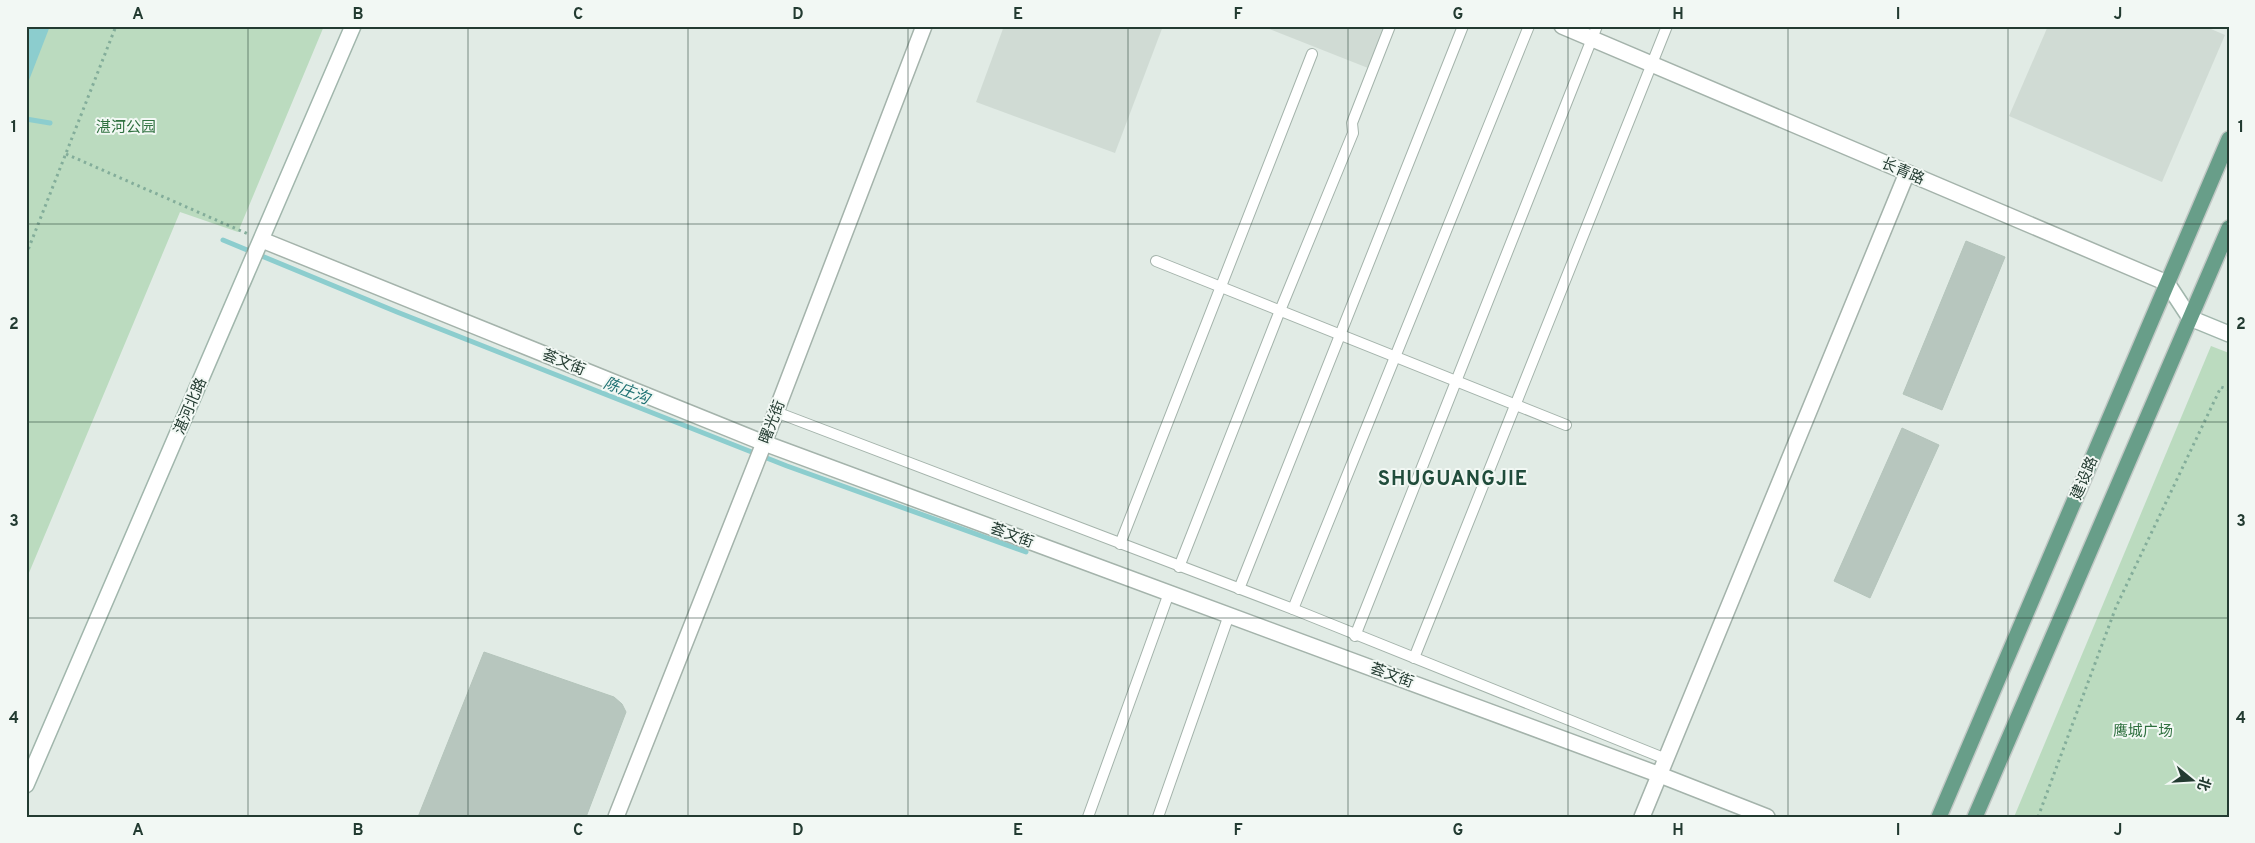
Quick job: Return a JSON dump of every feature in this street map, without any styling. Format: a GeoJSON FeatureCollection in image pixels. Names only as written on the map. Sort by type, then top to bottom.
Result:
{"type":"FeatureCollection","features":[{"type":"Feature","properties":{"kind":"main road","name":"建设路"},"geometry":{"type":"LineString","coordinates":[[1940,817],[2229,139]]}},
{"type":"Feature","properties":{"kind":"main road"},"geometry":{"type":"LineString","coordinates":[[1975,817],[2229,228]]}},
{"type":"Feature","properties":{"kind":"street","name":"湛河北路"},"geometry":{"type":"LineString","coordinates":[[26,785],[353,26]]}},
{"type":"Feature","properties":{"kind":"street","name":"曙光街"},"geometry":{"type":"LineString","coordinates":[[616,817],[756,465],[924,26]]}},
{"type":"Feature","properties":{"kind":"street","name":"长青路"},"geometry":{"type":"LineString","coordinates":[[1562,26],[1594,33],[1652,65],[2167,283]]}},
{"type":"Feature","properties":{"kind":"street"},"geometry":{"type":"LineString","coordinates":[[1642,817],[1907,173]]}},
{"type":"Feature","properties":{"kind":"street","name":"荟文街"},"geometry":{"type":"LineString","coordinates":[[260,244],[763,447],[1229,615],[1660,774],[1767,817]]}},
{"type":"Feature","properties":{"kind":"street"},"geometry":{"type":"LineString","coordinates":[[2167,283],[2190,318],[2229,334]]}},
{"type":"Feature","properties":{"kind":"lane"},"geometry":{"type":"LineString","coordinates":[[1179,566],[1353,133],[1352,123],[1390,26]]}},
{"type":"Feature","properties":{"kind":"lane"},"geometry":{"type":"LineString","coordinates":[[1239,589],[1463,26]]}},
{"type":"Feature","properties":{"kind":"lane"},"geometry":{"type":"LineString","coordinates":[[1293,609],[1529,26]]}},
{"type":"Feature","properties":{"kind":"lane"},"geometry":{"type":"LineString","coordinates":[[1414,658],[1667,26]]}},
{"type":"Feature","properties":{"kind":"lane"},"geometry":{"type":"LineString","coordinates":[[1355,636],[1594,33]]}},
{"type":"Feature","properties":{"kind":"lane"},"geometry":{"type":"LineString","coordinates":[[1120,544],[1312,54]]}},
{"type":"Feature","properties":{"kind":"lane"},"geometry":{"type":"LineString","coordinates":[[1156,261],[1566,425]]}},
{"type":"Feature","properties":{"kind":"lane"},"geometry":{"type":"LineString","coordinates":[[776,412],[1293,609],[1355,636],[1666,759]]}},
{"type":"Feature","properties":{"kind":"lane"},"geometry":{"type":"LineString","coordinates":[[1088,817],[1169,593]]}},
{"type":"Feature","properties":{"kind":"lane"},"geometry":{"type":"LineString","coordinates":[[1158,817],[1229,615]]}},
{"type":"Feature","properties":{"kind":"path"},"geometry":{"type":"LineString","coordinates":[[26,255],[116,26]]}},
{"type":"Feature","properties":{"kind":"path"},"geometry":{"type":"LineString","coordinates":[[66,154],[260,244]]}},
{"type":"Feature","properties":{"kind":"path"},"geometry":{"type":"LineString","coordinates":[[2038,817],[2116,607],[2221,388],[2229,390]]}},
{"type":"Feature","properties":{"kind":"shaded area"},"geometry":{"type":"Polygon","coordinates":[[[1004,26],[1163,26],[1115,153],[976,102],[1004,26]]]}},
{"type":"Feature","properties":{"kind":"shaded area"},"geometry":{"type":"Polygon","coordinates":[[[1262,26],[1385,26],[1368,68],[1262,26]]]}},
{"type":"Feature","properties":{"kind":"shaded area"},"geometry":{"type":"Polygon","coordinates":[[[2048,26],[2204,26],[2225,35],[2162,182],[2009,116],[2048,26]]]}},
{"type":"Feature","properties":{"kind":"green space","name":"湛河公园"},"geometry":{"type":"Polygon","coordinates":[[[26,26],[324,26],[238,232],[180,212],[26,580],[26,26]]]}},
{"type":"Feature","properties":{"kind":"green space","name":"鹰城广场"},"geometry":{"type":"Polygon","coordinates":[[[2211,346],[2229,353],[2229,817],[2014,817],[2211,346]]]}},
{"type":"Feature","properties":{"kind":"water"},"geometry":{"type":"Polygon","coordinates":[[[26,26],[50,26],[26,88],[26,26]]]}},
{"type":"Feature","properties":{"kind":"building"},"geometry":{"type":"Polygon","coordinates":[[[1966,241],[2005,257],[1942,410],[1903,394],[1966,241]]]}},
{"type":"Feature","properties":{"kind":"building"},"geometry":{"type":"Polygon","coordinates":[[[1902,428],[1939,445],[1870,598],[1834,581],[1902,428]]]}},
{"type":"Feature","properties":{"kind":"building"},"geometry":{"type":"Polygon","coordinates":[[[484,652],[614,697],[622,704],[626,712],[586,817],[418,817],[484,652]]]}},
{"type":"Feature","properties":{"kind":"waterway","name":"陈庄沟"},"geometry":{"type":"LineString","coordinates":[[26,119],[50,123]]}},
{"type":"Feature","properties":{"kind":"waterway","name":"陈庄沟"},"geometry":{"type":"LineString","coordinates":[[223,240],[397,312],[787,466],[1026,552]]}},
{"type":"Feature","properties":{"kind":"district","name":"SHUGUANGJIE"},"geometry":{"type":"Point","coordinates":[1453,478]}}]}
